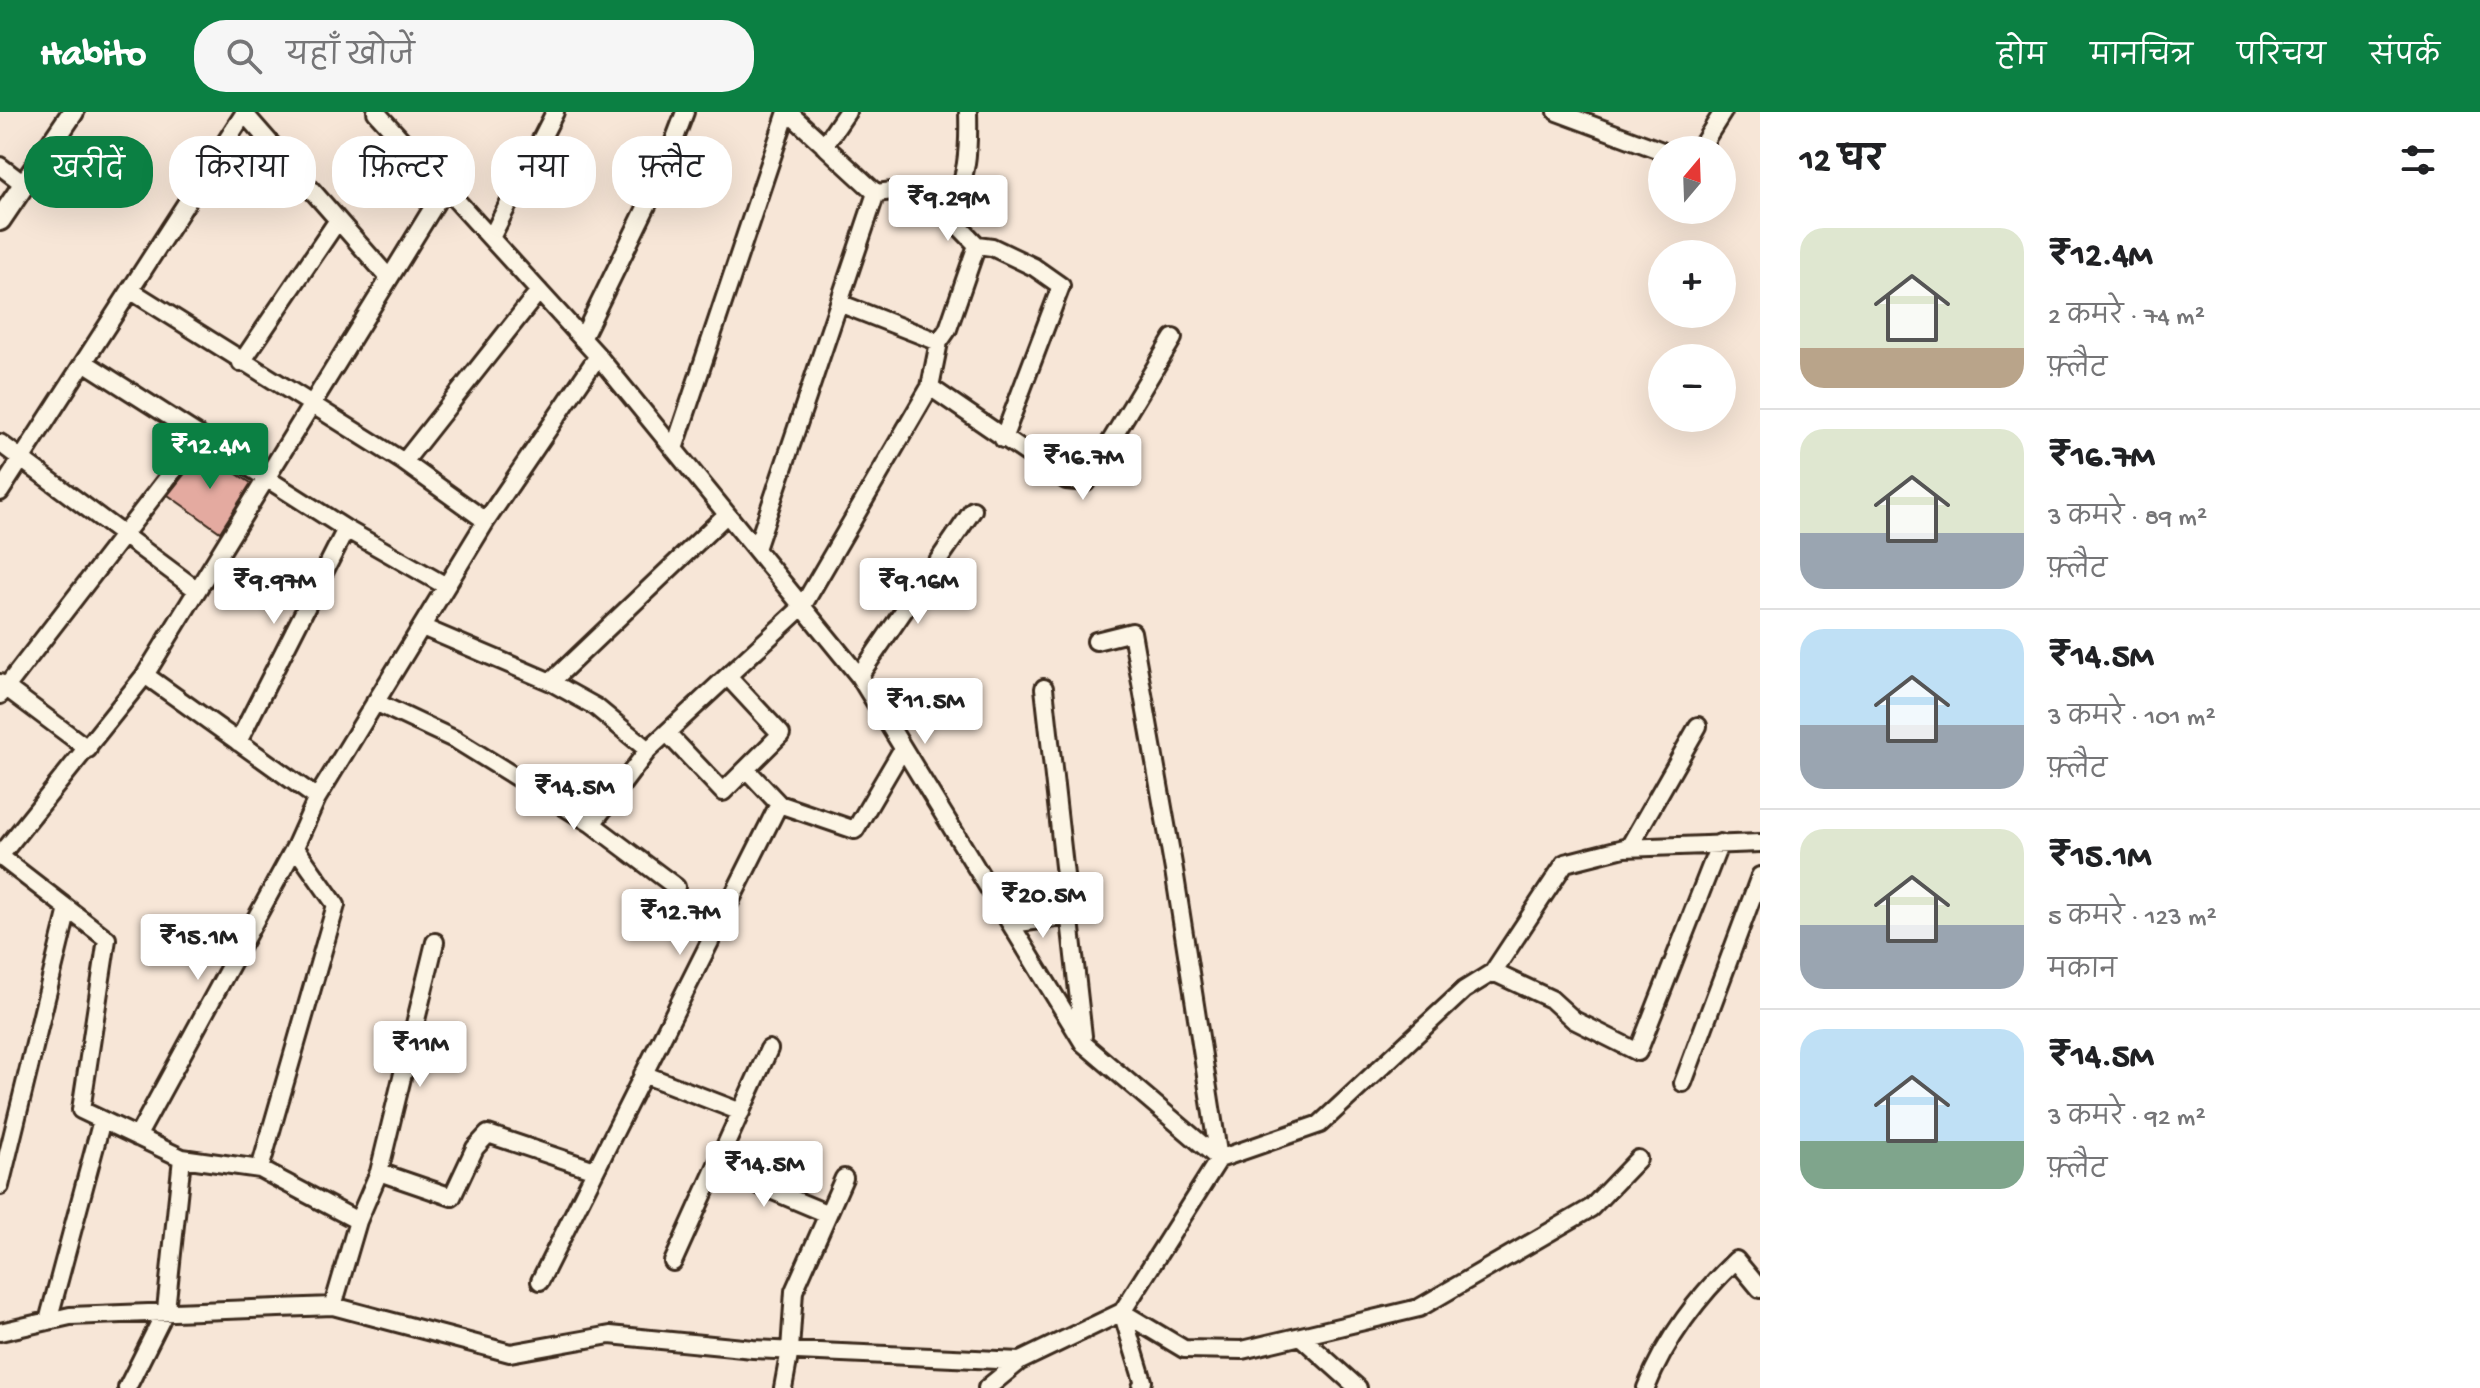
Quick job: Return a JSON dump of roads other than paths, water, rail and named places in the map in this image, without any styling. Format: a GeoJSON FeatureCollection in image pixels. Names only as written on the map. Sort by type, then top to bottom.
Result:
{"type":"FeatureCollection","features":[{"type":"Feature","properties":{"kind":"street"},"geometry":{"type":"LineString","coordinates":[[57,136],[73,112]]}},
{"type":"Feature","properties":{"kind":"street"},"geometry":{"type":"LineString","coordinates":[[376,112],[398,136]]}},
{"type":"Feature","properties":{"kind":"street"},"geometry":{"type":"LineString","coordinates":[[491,238],[555,112]]}},
{"type":"Feature","properties":{"kind":"street"},"geometry":{"type":"LineString","coordinates":[[582,339],[658,183],[685,112]]}},
{"type":"Feature","properties":{"kind":"street"},"geometry":{"type":"LineString","coordinates":[[674,449],[787,112],[876,193],[893,191],[947,214],[977,245],[992,247],[1034,267],[1061,286],[1003,439]]}},
{"type":"Feature","properties":{"kind":"street"},"geometry":{"type":"LineString","coordinates":[[824,146],[847,112]]}},
{"type":"Feature","properties":{"kind":"street"},"geometry":{"type":"LineString","coordinates":[[947,214],[956,202],[969,150],[968,112]]}},
{"type":"Feature","properties":{"kind":"street"},"geometry":{"type":"LineString","coordinates":[[1557,112],[1648,146]]}},
{"type":"Feature","properties":{"kind":"street"},"geometry":{"type":"LineString","coordinates":[[1708,136],[1723,112]]}},
{"type":"Feature","properties":{"kind":"street"},"geometry":{"type":"LineString","coordinates":[[0,492],[244,113],[389,278]]}},
{"type":"Feature","properties":{"kind":"street"},"geometry":{"type":"LineString","coordinates":[[0,166],[24,184]]}},
{"type":"Feature","properties":{"kind":"street"},"geometry":{"type":"LineString","coordinates":[[0,220],[24,186]]}},
{"type":"Feature","properties":{"kind":"street"},"geometry":{"type":"LineString","coordinates":[[756,549],[876,193]]}},
{"type":"Feature","properties":{"kind":"street"},"geometry":{"type":"LineString","coordinates":[[358,1221],[260,1169],[182,1158],[81,1110],[107,939],[0,857],[145,675],[433,208]]}},
{"type":"Feature","properties":{"kind":"street"},"geometry":{"type":"LineString","coordinates":[[463,208],[598,356],[859,676],[1084,1044],[1219,1159]]}},
{"type":"Feature","properties":{"kind":"street"},"geometry":{"type":"LineString","coordinates":[[241,363],[338,220]]}},
{"type":"Feature","properties":{"kind":"street"},"geometry":{"type":"LineString","coordinates":[[592,824],[648,750],[802,607],[930,387],[939,342],[948,329],[977,245]]}},
{"type":"Feature","properties":{"kind":"street"},"geometry":{"type":"LineString","coordinates":[[130,290],[241,363],[404,462],[486,521]]}},
{"type":"Feature","properties":{"kind":"street"},"geometry":{"type":"LineString","coordinates":[[404,462],[539,291]]}},
{"type":"Feature","properties":{"kind":"street"},"geometry":{"type":"LineString","coordinates":[[839,303],[939,342]]}},
{"type":"Feature","properties":{"kind":"street"},"geometry":{"type":"LineString","coordinates":[[930,387],[1066,480],[1086,482],[1173,338]]}},
{"type":"Feature","properties":{"kind":"street"},"geometry":{"type":"LineString","coordinates":[[137,1137],[295,847],[317,798],[486,521],[598,356]]}},
{"type":"Feature","properties":{"kind":"street"},"geometry":{"type":"LineString","coordinates":[[84,362],[346,529],[446,586]]}},
{"type":"Feature","properties":{"kind":"street"},"geometry":{"type":"LineString","coordinates":[[88,749],[2,689],[199,437]]}},
{"type":"Feature","properties":{"kind":"street"},"geometry":{"type":"LineString","coordinates":[[0,443],[197,590]]}},
{"type":"Feature","properties":{"kind":"street"},"geometry":{"type":"LineString","coordinates":[[859,676],[973,510]]}},
{"type":"Feature","properties":{"kind":"street"},"geometry":{"type":"LineString","coordinates":[[551,682],[727,514]]}},
{"type":"Feature","properties":{"kind":"street"},"geometry":{"type":"LineString","coordinates":[[238,742],[346,529]]}},
{"type":"Feature","properties":{"kind":"street"},"geometry":{"type":"LineString","coordinates":[[422,627],[551,682],[596,707],[648,750]]}},
{"type":"Feature","properties":{"kind":"street"},"geometry":{"type":"LineString","coordinates":[[1096,641],[1132,632],[1174,870],[1219,1159]]}},
{"type":"Feature","properties":{"kind":"street"},"geometry":{"type":"LineString","coordinates":[[145,675],[317,798]]}},
{"type":"Feature","properties":{"kind":"street"},"geometry":{"type":"LineString","coordinates":[[667,733],[723,792],[781,734],[728,677]]}},
{"type":"Feature","properties":{"kind":"street"},"geometry":{"type":"LineString","coordinates":[[1044,688],[1084,1044]]}},
{"type":"Feature","properties":{"kind":"street"},"geometry":{"type":"LineString","coordinates":[[375,702],[456,740],[592,824],[676,887]]}},
{"type":"Feature","properties":{"kind":"street"},"geometry":{"type":"LineString","coordinates":[[1629,847],[1698,726]]}},
{"type":"Feature","properties":{"kind":"street"},"geometry":{"type":"LineString","coordinates":[[746,769],[779,804],[855,830],[903,748]]}},
{"type":"Feature","properties":{"kind":"street"},"geometry":{"type":"LineString","coordinates":[[540,1281],[779,804]]}},
{"type":"Feature","properties":{"kind":"street"},"geometry":{"type":"LineString","coordinates":[[1493,972],[1551,999],[1574,1020],[1638,1052],[1720,843]]}},
{"type":"Feature","properties":{"kind":"street"},"geometry":{"type":"LineString","coordinates":[[987,1388],[1020,1361],[1122,1312],[1219,1159],[1320,1124],[1464,990],[1493,972],[1565,863],[1629,847],[1760,843]]}},
{"type":"Feature","properties":{"kind":"street"},"geometry":{"type":"LineString","coordinates":[[260,1169],[336,905],[295,847]]}},
{"type":"Feature","properties":{"kind":"street"},"geometry":{"type":"LineString","coordinates":[[1683,1083],[1760,876]]}},
{"type":"Feature","properties":{"kind":"street"},"geometry":{"type":"LineString","coordinates":[[0,1186],[68,909]]}},
{"type":"Feature","properties":{"kind":"street"},"geometry":{"type":"LineString","coordinates":[[1011,924],[1070,916]]}},
{"type":"Feature","properties":{"kind":"street"},"geometry":{"type":"LineString","coordinates":[[333,1306],[358,1221],[379,1172],[435,942]]}},
{"type":"Feature","properties":{"kind":"street"},"geometry":{"type":"LineString","coordinates":[[673,1262],[769,1049]]}},
{"type":"Feature","properties":{"kind":"street"},"geometry":{"type":"LineString","coordinates":[[643,1074],[741,1112]]}},
{"type":"Feature","properties":{"kind":"street"},"geometry":{"type":"LineString","coordinates":[[48,1321],[102,1120]]}},
{"type":"Feature","properties":{"kind":"street"},"geometry":{"type":"LineString","coordinates":[[379,1172],[452,1197],[475,1148],[488,1134],[595,1170]]}},
{"type":"Feature","properties":{"kind":"street"},"geometry":{"type":"LineString","coordinates":[[127,1388],[166,1310],[182,1158]]}},
{"type":"Feature","properties":{"kind":"street"},"geometry":{"type":"LineString","coordinates":[[1122,1312],[1184,1349],[1242,1350],[1419,1308],[1591,1208],[1638,1159]]}},
{"type":"Feature","properties":{"kind":"street"},"geometry":{"type":"LineString","coordinates":[[716,1167],[828,1214]]}},
{"type":"Feature","properties":{"kind":"street"},"geometry":{"type":"LineString","coordinates":[[783,1388],[790,1350],[794,1291],[844,1178]]}},
{"type":"Feature","properties":{"kind":"street"},"geometry":{"type":"LineString","coordinates":[[1646,1388],[1653,1370],[1704,1291],[1736,1260],[1760,1289]]}},
{"type":"Feature","properties":{"kind":"street"},"geometry":{"type":"LineString","coordinates":[[0,1332],[70,1316],[333,1306],[510,1353],[610,1335],[790,1350],[1020,1361]]}},
{"type":"Feature","properties":{"kind":"street"},"geometry":{"type":"LineString","coordinates":[[1122,1312],[1143,1381],[1141,1388]]}},
{"type":"Feature","properties":{"kind":"street"},"geometry":{"type":"LineString","coordinates":[[1301,1337],[1358,1388]]}}]}
